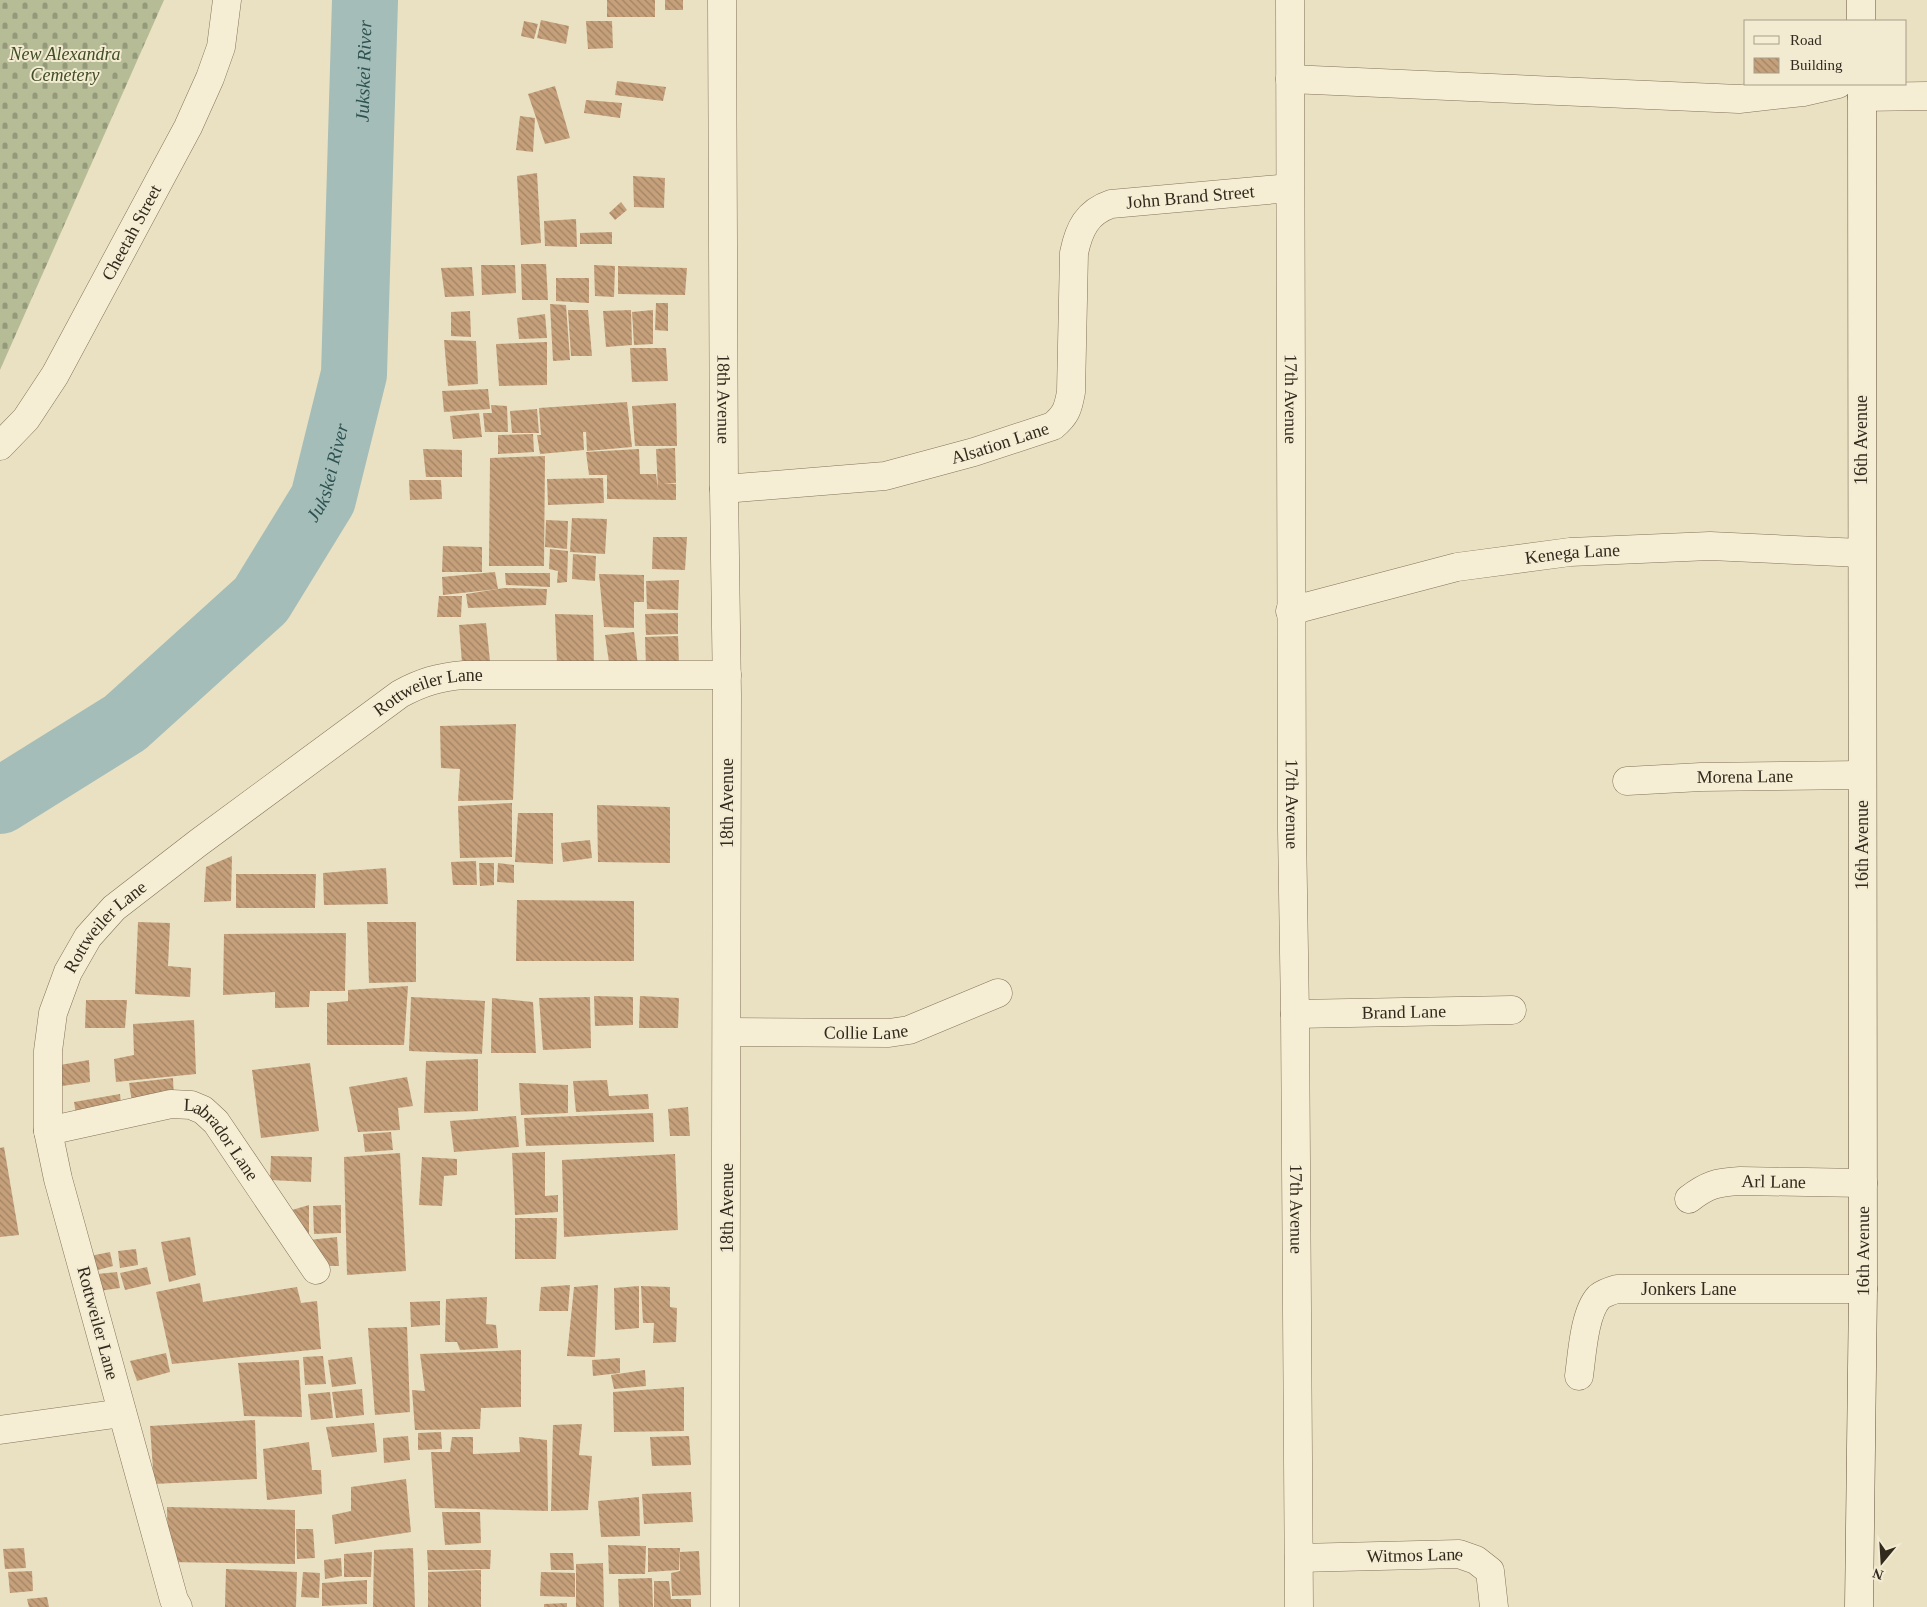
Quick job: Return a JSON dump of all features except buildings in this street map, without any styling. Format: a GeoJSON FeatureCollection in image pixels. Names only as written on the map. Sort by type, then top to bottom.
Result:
{"type":"FeatureCollection","features":[{"type":"Feature","properties":{"kind":"street","name":"Cheetah Street"},"geometry":{"type":"LineString","coordinates":[[0,446],[26,419],[55,375],[188,127],[210,78],[220,47],[227,0]]}},
{"type":"Feature","properties":{"kind":"street","name":"18th Avenue"},"geometry":{"type":"LineString","coordinates":[[722,0],[724,489],[727,675],[725,1607]]}},
{"type":"Feature","properties":{"kind":"street","name":"17th Avenue"},"geometry":{"type":"LineString","coordinates":[[1290,0],[1290,612],[1299,1607]]}},
{"type":"Feature","properties":{"kind":"street"},"geometry":{"type":"LineString","coordinates":[[1861,0],[1861,20]]}},
{"type":"Feature","properties":{"kind":"street"},"geometry":{"type":"LineString","coordinates":[[1290,80],[1740,99],[1802,92],[1834,85]]}},
{"type":"Feature","properties":{"kind":"street"},"geometry":{"type":"LineString","coordinates":[[1862,90],[1927,96]]}},
{"type":"Feature","properties":{"kind":"street","name":"16th Avenue"},"geometry":{"type":"LineString","coordinates":[[1859,1607],[1863,1289],[1862,90]]}},
{"type":"Feature","properties":{"kind":"street","name":"John Brand Street"},"geometry":{"type":"LineString","coordinates":[[1094,212],[1111,204],[1290,188]]}},
{"type":"Feature","properties":{"kind":"street","name":"Alsation Lane"},"geometry":{"type":"LineString","coordinates":[[724,489],[885,476],[974,452],[1053,426],[1063,417],[1068,407],[1071,392],[1074,253],[1078,236],[1085,220],[1094,212]]}},
{"type":"Feature","properties":{"kind":"street","name":"Kenega Lane"},"geometry":{"type":"LineString","coordinates":[[1290,612],[1457,567],[1570,552],[1710,546],[1861,553]]}},
{"type":"Feature","properties":{"kind":"street","name":"Rottweiler Lane"},"geometry":{"type":"LineString","coordinates":[[176,1604],[58,1179],[48,1131],[48,1051],[53,1013],[68,972],[88,937],[114,908],[400,694],[419,684],[444,676],[727,675]]}},
{"type":"Feature","properties":{"kind":"street","name":"Morena Lane"},"geometry":{"type":"LineString","coordinates":[[1627,781],[1701,777],[1862,775]]}},
{"type":"Feature","properties":{"kind":"street","name":"Collie Lane"},"geometry":{"type":"LineString","coordinates":[[727,1032],[889,1033],[909,1030],[998,993]]}},
{"type":"Feature","properties":{"kind":"street","name":"Brand Lane"},"geometry":{"type":"LineString","coordinates":[[1295,1014],[1512,1010]]}},
{"type":"Feature","properties":{"kind":"street","name":"Labrador Lane"},"geometry":{"type":"LineString","coordinates":[[48,1131],[171,1104],[191,1105],[203,1110],[216,1122],[233,1145],[316,1270]]}},
{"type":"Feature","properties":{"kind":"street","name":"Arl Lane"},"geometry":{"type":"LineString","coordinates":[[1689,1199],[1705,1187],[1720,1182],[1863,1182]]}},
{"type":"Feature","properties":{"kind":"street","name":"Jonkers Lane"},"geometry":{"type":"LineString","coordinates":[[1579,1376],[1587,1324],[1593,1308],[1603,1294],[1617,1289],[1863,1289]]}},
{"type":"Feature","properties":{"kind":"street"},"geometry":{"type":"LineString","coordinates":[[0,1430],[122,1412]]}},
{"type":"Feature","properties":{"kind":"street","name":"Witmos Lane"},"geometry":{"type":"LineString","coordinates":[[1298,1558],[1459,1554],[1476,1560],[1490,1571],[1494,1607]]}},
{"type":"Feature","properties":{"kind":"green space","name":"New Alexandra Cemetery"},"geometry":{"type":"Polygon","coordinates":[[[0,0],[164,0],[0,370],[0,0]]]}},
{"type":"Feature","properties":{"kind":"waterway","name":"Jukskei River"},"geometry":{"type":"LineString","coordinates":[[0,801],[125,723],[261,600],[323,499],[354,374],[365,0]]}}]}
